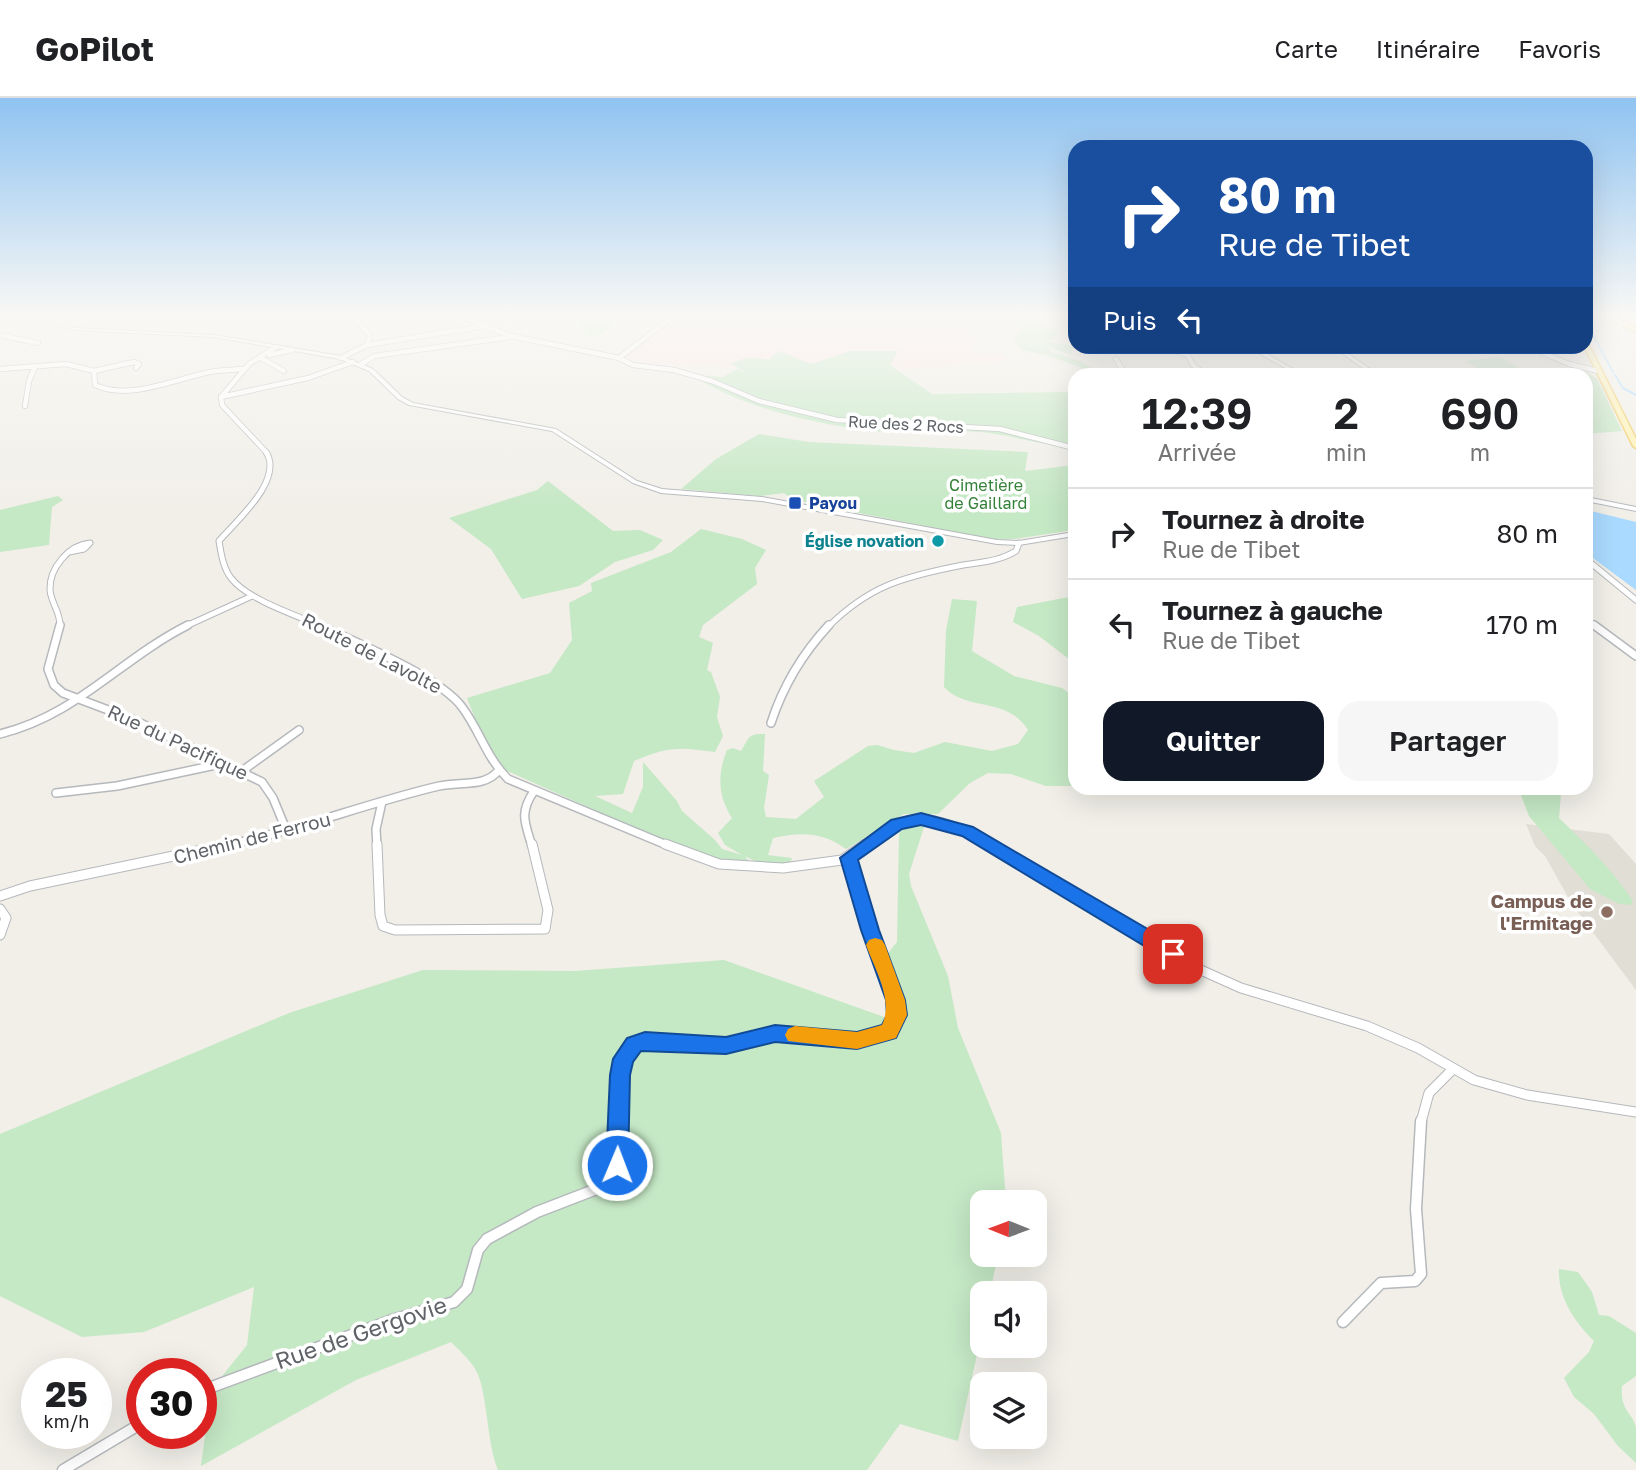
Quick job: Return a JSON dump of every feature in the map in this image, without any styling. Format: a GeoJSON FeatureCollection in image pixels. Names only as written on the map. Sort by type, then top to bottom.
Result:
{"type":"FeatureCollection","features":[{"type":"Feature","properties":{"kind":"main road"},"geometry":{"type":"LineString","coordinates":[[1602,379],[1636,446]]}},
{"type":"Feature","properties":{"kind":"main road"},"geometry":{"type":"LineString","coordinates":[[1593,500],[1636,508]]}},
{"type":"Feature","properties":{"kind":"street"},"geometry":{"type":"LineString","coordinates":[[25,406],[30,379]]}},
{"type":"Feature","properties":{"kind":"street"},"geometry":{"type":"LineString","coordinates":[[95,379],[98,388],[116,391],[173,379]]}},
{"type":"Feature","properties":{"kind":"street"},"geometry":{"type":"LineString","coordinates":[[221,397],[235,379]]}},
{"type":"Feature","properties":{"kind":"street"},"geometry":{"type":"LineString","coordinates":[[221,397],[304,379]]}},
{"type":"Feature","properties":{"kind":"street"},"geometry":{"type":"LineString","coordinates":[[381,379],[400,398],[418,406],[554,429],[635,482],[650,488],[678,494],[762,499],[976,540],[1019,543],[1068,535]]}},
{"type":"Feature","properties":{"kind":"street","name":"Rue des 2 Rocs"},"geometry":{"type":"LineString","coordinates":[[705,379],[759,401],[837,421],[1000,429],[1068,446]]}},
{"type":"Feature","properties":{"kind":"street","name":"Route de Lavolte"},"geometry":{"type":"LineString","coordinates":[[221,397],[222,405],[268,454],[271,462],[267,483],[224,532],[218,544],[233,583],[252,596],[340,635],[442,687],[462,707],[499,770],[508,779],[534,791],[719,864],[783,868],[848,858]]}},
{"type":"Feature","properties":{"kind":"street"},"geometry":{"type":"LineString","coordinates":[[771,723],[798,664],[841,614],[858,599],[879,587],[909,578],[1002,559],[1016,551],[1019,543]]}},
{"type":"Feature","properties":{"kind":"street","name":"Rue du Pacifique"},"geometry":{"type":"LineString","coordinates":[[69,552],[53,575],[50,585],[61,626],[49,656],[48,668],[53,683],[63,693],[121,714],[262,782],[273,798],[287,832]]}},
{"type":"Feature","properties":{"kind":"street"},"geometry":{"type":"LineString","coordinates":[[1593,565],[1636,600]]}},
{"type":"Feature","properties":{"kind":"street"},"geometry":{"type":"LineString","coordinates":[[0,734],[50,720],[80,700],[140,652],[180,629],[252,596]]}},
{"type":"Feature","properties":{"kind":"street"},"geometry":{"type":"LineString","coordinates":[[1593,624],[1636,656]]}},
{"type":"Feature","properties":{"kind":"street"},"geometry":{"type":"LineString","coordinates":[[242,771],[299,730]]}},
{"type":"Feature","properties":{"kind":"street"},"geometry":{"type":"LineString","coordinates":[[56,793],[117,786],[225,763]]}},
{"type":"Feature","properties":{"kind":"street"},"geometry":{"type":"LineString","coordinates":[[483,782],[499,770]]}},
{"type":"Feature","properties":{"kind":"street","name":"Chemin de Ferrou"},"geometry":{"type":"LineString","coordinates":[[0,897],[30,886],[287,832],[448,784],[508,779]]}},
{"type":"Feature","properties":{"kind":"street"},"geometry":{"type":"LineString","coordinates":[[382,802],[376,837],[380,915],[383,926],[395,930],[545,929],[548,910],[523,810],[534,791]]}},
{"type":"Feature","properties":{"kind":"street"},"geometry":{"type":"LineString","coordinates":[[848,858],[884,831],[907,820],[927,820],[960,829],[1043,874],[1203,972],[1262,995],[1367,1026],[1418,1048],[1452,1070],[1474,1080],[1527,1095],[1636,1112]]}},
{"type":"Feature","properties":{"kind":"street","name":"Rue de Gergovie"},"geometry":{"type":"LineString","coordinates":[[217,1385],[295,1353],[454,1302],[467,1289],[478,1251],[486,1239],[537,1212],[607,1185],[615,1176],[617,1165],[618,1094],[623,1059],[634,1045],[645,1041],[726,1046],[775,1033],[857,1041],[889,1032],[897,1015],[896,1000],[870,930],[848,858]]}},
{"type":"Feature","properties":{"kind":"street"},"geometry":{"type":"LineString","coordinates":[[0,909],[6,918],[0,935]]}},
{"type":"Feature","properties":{"kind":"street"},"geometry":{"type":"LineString","coordinates":[[1343,1322],[1381,1283],[1408,1283],[1419,1278],[1415,1218],[1422,1119],[1429,1093],[1452,1070]]}},
{"type":"Feature","properties":{"kind":"street"},"geometry":{"type":"LineString","coordinates":[[64,1470],[126,1433]]}},
{"type":"Feature","properties":{"kind":"shaded area"},"geometry":{"type":"Polygon","coordinates":[[[758,379],[841,379],[812,390],[758,379]]]}},
{"type":"Feature","properties":{"kind":"shaded area","name":"Campus de l'Ermitage"},"geometry":{"type":"Polygon","coordinates":[[[1526,824],[1609,834],[1636,864],[1636,990],[1572,904],[1545,856],[1535,846],[1526,824]]]}},
{"type":"Feature","properties":{"kind":"green space"},"geometry":{"type":"Polygon","coordinates":[[[910,379],[932,394],[1068,391],[1068,446],[980,432],[892,432],[842,427],[759,406],[701,381],[910,379]]]}},
{"type":"Feature","properties":{"kind":"green space"},"geometry":{"type":"Polygon","coordinates":[[[1593,379],[1597,379],[1622,431],[1593,433],[1593,379]]]}},
{"type":"Feature","properties":{"kind":"green space","name":"Cimetière de Gaillard"},"geometry":{"type":"Polygon","coordinates":[[[759,434],[809,442],[1028,452],[1025,471],[1068,466],[1068,531],[1014,539],[990,539],[794,500],[784,493],[759,496],[681,489],[716,459],[759,434]]]}},
{"type":"Feature","properties":{"kind":"green space"},"geometry":{"type":"Polygon","coordinates":[[[548,481],[613,531],[640,530],[663,540],[653,550],[615,562],[579,586],[522,599],[491,549],[449,518],[537,490],[548,481]]]}},
{"type":"Feature","properties":{"kind":"green space"},"geometry":{"type":"Polygon","coordinates":[[[58,496],[63,500],[52,507],[49,545],[0,552],[0,510],[58,496]]]}},
{"type":"Feature","properties":{"kind":"green space"},"geometry":{"type":"Polygon","coordinates":[[[701,529],[742,539],[766,550],[755,568],[757,584],[703,625],[699,637],[713,643],[707,670],[711,672],[720,697],[717,717],[723,736],[715,752],[674,749],[634,761],[623,794],[595,796],[632,813],[643,787],[643,762],[677,801],[682,811],[722,849],[742,855],[725,845],[718,833],[732,818],[724,802],[720,777],[727,750],[733,748],[741,751],[752,736],[765,734],[763,771],[769,775],[764,808],[766,817],[796,819],[824,797],[814,781],[868,746],[877,745],[914,753],[945,742],[992,751],[1018,744],[1028,730],[1019,719],[998,708],[953,695],[944,687],[946,631],[952,599],[977,601],[972,651],[1014,676],[1062,688],[1068,692],[1068,786],[1046,786],[1011,774],[988,773],[970,783],[938,814],[904,814],[846,849],[820,836],[793,835],[773,838],[768,855],[792,858],[790,863],[760,864],[745,856],[750,863],[715,861],[661,840],[503,769],[487,744],[467,698],[550,673],[572,640],[569,603],[592,591],[591,583],[671,552],[701,529]]]}},
{"type":"Feature","properties":{"kind":"green space"},"geometry":{"type":"Polygon","coordinates":[[[1068,597],[1068,658],[1039,636],[1013,622],[1017,607],[1068,597]]]}},
{"type":"Feature","properties":{"kind":"green space"},"geometry":{"type":"Polygon","coordinates":[[[1521,795],[1561,795],[1559,818],[1617,878],[1633,901],[1631,905],[1619,904],[1590,889],[1529,816],[1521,795]]]}},
{"type":"Feature","properties":{"kind":"green space"},"geometry":{"type":"Polygon","coordinates":[[[921,823],[968,835],[924,827],[909,874],[911,886],[948,976],[958,1028],[1001,1133],[1005,1190],[970,1190],[970,1267],[995,1267],[993,1281],[970,1281],[970,1358],[976,1358],[973,1372],[970,1372],[970,1386],[958,1441],[900,1424],[867,1470],[498,1470],[479,1376],[469,1360],[451,1342],[356,1380],[201,1466],[203,1449],[217,1449],[217,1382],[247,1345],[254,1287],[144,1332],[82,1337],[0,1296],[0,1134],[289,1013],[423,970],[575,971],[724,960],[884,1017],[900,1016],[901,997],[885,957],[897,942],[899,833],[909,824],[921,823]]]}},
{"type":"Feature","properties":{"kind":"green space"},"geometry":{"type":"Polygon","coordinates":[[[1559,1269],[1578,1272],[1592,1292],[1599,1315],[1609,1316],[1636,1333],[1636,1376],[1622,1386],[1622,1395],[1636,1428],[1636,1463],[1618,1446],[1594,1414],[1574,1397],[1564,1378],[1589,1352],[1594,1341],[1564,1299],[1559,1269]]]}},
{"type":"Feature","properties":{"kind":"water"},"geometry":{"type":"Polygon","coordinates":[[[1593,511],[1636,522],[1636,590],[1593,558],[1593,511]]]}},
{"type":"Feature","properties":{"kind":"waterway"},"geometry":{"type":"LineString","coordinates":[[1617,379],[1623,388],[1636,395]]}},
{"type":"Feature","properties":{"kind":"slow traffic"},"geometry":{"type":"LineString","coordinates":[[795,1035],[857,1041],[889,1032],[896,1020],[896,1000],[875,945]]}},
{"type":"Feature","properties":{"kind":"place","name":"Payou"},"geometry":{"type":"Point","coordinates":[795,503]}},
{"type":"Feature","properties":{"kind":"place","name":"Église novation"},"geometry":{"type":"Point","coordinates":[938,541]}},
{"type":"Feature","properties":{"kind":"place","name":"Campus de l'Ermitage"},"geometry":{"type":"Point","coordinates":[1607,912]}},
{"type":"Feature","properties":{"kind":"route"},"geometry":{"type":"LineString","coordinates":[[617,1165],[620,1075],[626,1052],[634,1045],[653,1041],[726,1046],[775,1033],[857,1041],[889,1032],[896,1020],[896,1000],[870,930],[848,858],[897,824],[921,819],[981,838],[1173,954]]}}]}
